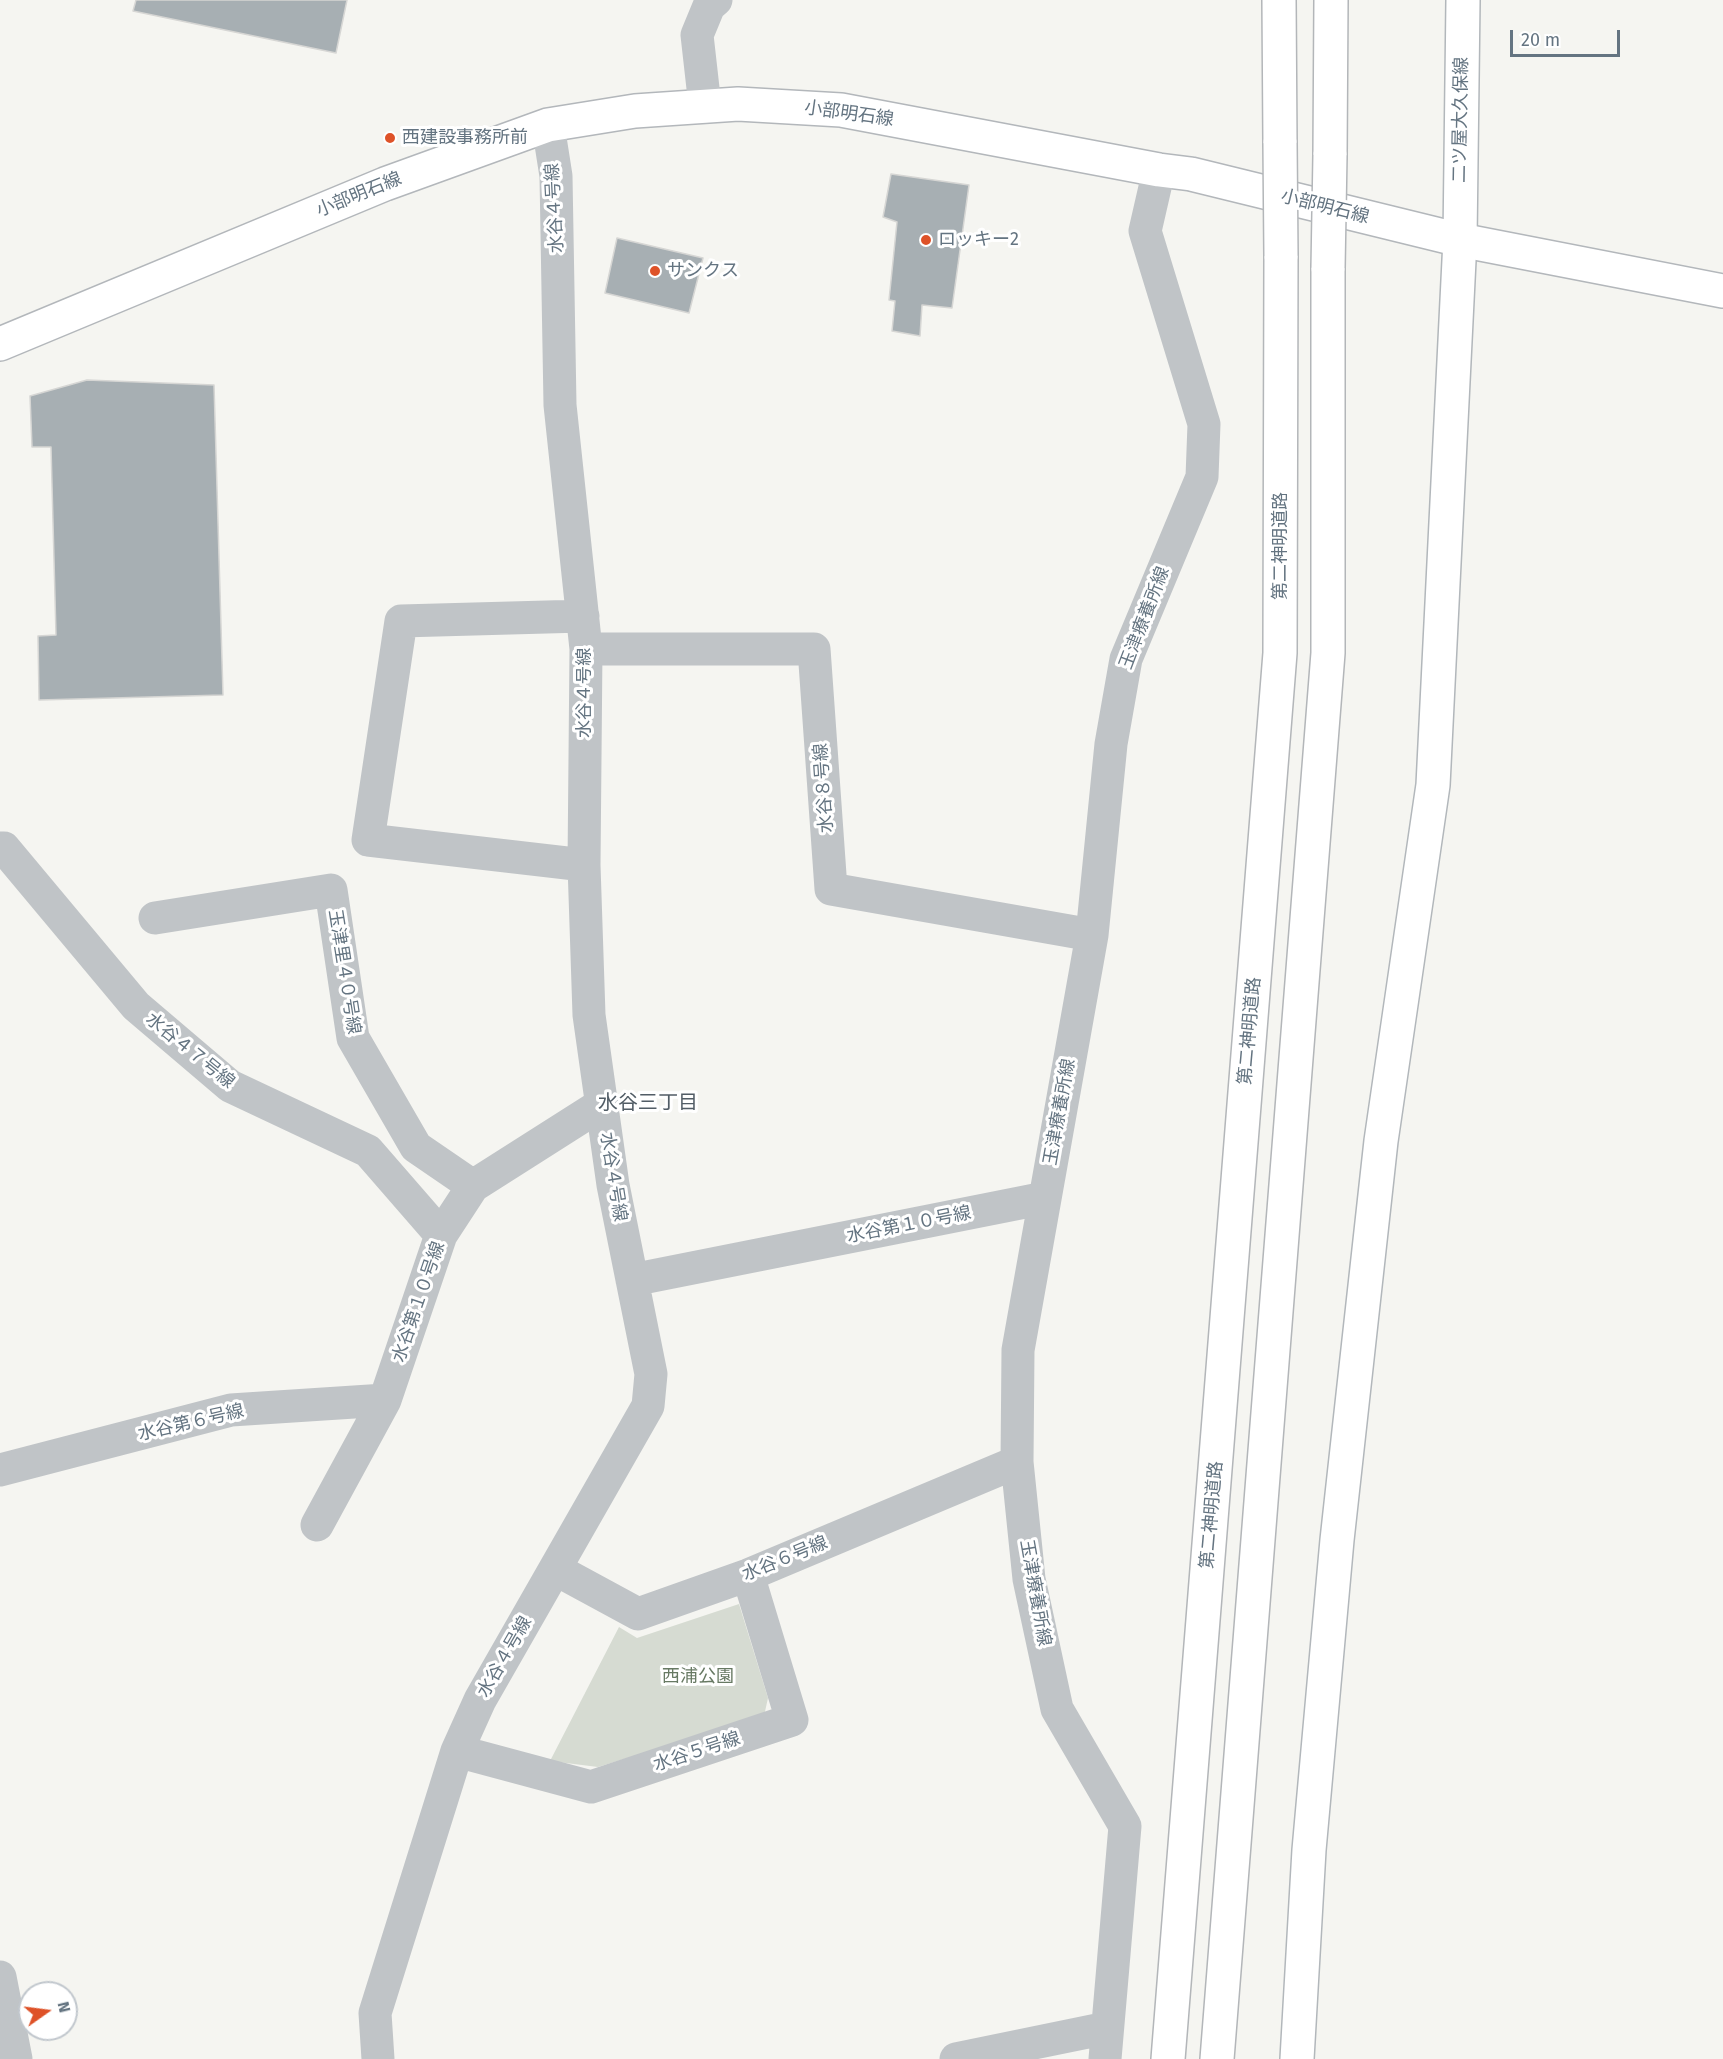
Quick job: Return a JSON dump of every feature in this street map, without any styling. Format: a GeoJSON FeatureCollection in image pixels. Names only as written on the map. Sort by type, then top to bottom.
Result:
{"type":"FeatureCollection","features":[{"type":"Feature","properties":{"kind":"main road","name":"第二神明道路"},"geometry":{"type":"LineString","coordinates":[[1168,2059],[1280,653],[1279,0]]}},
{"type":"Feature","properties":{"kind":"main road"},"geometry":{"type":"LineString","coordinates":[[1217,2059],[1328,653],[1331,0]]}},
{"type":"Feature","properties":{"kind":"main road","name":"二ツ屋大久保線"},"geometry":{"type":"LineString","coordinates":[[1460,240],[1463,0]]}},
{"type":"Feature","properties":{"kind":"main road","name":"小部明石線"},"geometry":{"type":"LineString","coordinates":[[0,344],[385,184],[548,125],[635,111],[738,104],[841,110],[1159,170],[1191,174],[1460,240],[1723,291]]}},
{"type":"Feature","properties":{"kind":"main road"},"geometry":{"type":"LineString","coordinates":[[1297,2059],[1309,1850],[1336,1540],[1381,1141],[1434,785],[1460,240]]}},
{"type":"Feature","properties":{"kind":"street"},"geometry":{"type":"LineString","coordinates":[[705,106],[697,35],[709,6],[716,0]]}},
{"type":"Feature","properties":{"kind":"street","name":"水谷４号線"},"geometry":{"type":"LineString","coordinates":[[378,2059],[375,2013],[457,1750],[480,1700],[648,1406],[651,1374],[613,1185],[589,1015],[584,865],[586,649],[560,405],[556,176],[548,125]]}},
{"type":"Feature","properties":{"kind":"street","name":"玉津療養所線"},"geometry":{"type":"LineString","coordinates":[[1106,2043],[1125,1826],[1057,1709],[1029,1579],[1017,1462],[1018,1350],[1092,935],[1111,744],[1126,659],[1202,477],[1204,424],[1145,231],[1159,170]]}},
{"type":"Feature","properties":{"kind":"street"},"geometry":{"type":"LineString","coordinates":[[583,616],[401,621],[368,840],[584,865]]}},
{"type":"Feature","properties":{"kind":"street","name":"水谷８号線"},"geometry":{"type":"LineString","coordinates":[[586,649],[814,649],[831,890],[1092,935]]}},
{"type":"Feature","properties":{"kind":"street","name":"水谷４７号線"},"geometry":{"type":"LineString","coordinates":[[0,848],[4,848],[135,1006],[230,1086],[368,1151],[441,1235]]}},
{"type":"Feature","properties":{"kind":"street","name":"玉津里４０号線"},"geometry":{"type":"LineString","coordinates":[[155,918],[331,890],[353,1038],[416,1148],[473,1186]]}},
{"type":"Feature","properties":{"kind":"street","name":"水谷第１０号線"},"geometry":{"type":"LineString","coordinates":[[317,1525],[385,1400],[441,1235],[473,1186],[602,1104]]}},
{"type":"Feature","properties":{"kind":"street","name":"水谷第１０号線"},"geometry":{"type":"LineString","coordinates":[[632,1280],[1045,1198]]}},
{"type":"Feature","properties":{"kind":"street","name":"水谷第６号線"},"geometry":{"type":"LineString","coordinates":[[0,1470],[231,1410],[385,1400]]}},
{"type":"Feature","properties":{"kind":"street","name":"水谷６号線"},"geometry":{"type":"LineString","coordinates":[[555,1569],[638,1614],[748,1575],[1017,1462]]}},
{"type":"Feature","properties":{"kind":"street","name":"水谷５号線"},"geometry":{"type":"LineString","coordinates":[[457,1750],[591,1787],[792,1720],[748,1575]]}},
{"type":"Feature","properties":{"kind":"street"},"geometry":{"type":"LineString","coordinates":[[0,1977],[16,2059]]}},
{"type":"Feature","properties":{"kind":"street"},"geometry":{"type":"LineString","coordinates":[[956,2059],[1106,2043]]}},
{"type":"Feature","properties":{"kind":"green space","name":"西浦公園"},"geometry":{"type":"Polygon","coordinates":[[[739,1604],[768,1698],[764,1716],[598,1767],[550,1761],[619,1627],[637,1638],[739,1604]]]}},
{"type":"Feature","properties":{"kind":"building"},"geometry":{"type":"Polygon","coordinates":[[[136,0],[347,0],[336,53],[133,11],[136,0]]]}},
{"type":"Feature","properties":{"kind":"building"},"geometry":{"type":"Polygon","coordinates":[[[891,174],[969,185],[952,308],[922,305],[920,336],[892,331],[895,301],[889,300],[897,222],[883,217],[891,174]]]}},
{"type":"Feature","properties":{"kind":"building"},"geometry":{"type":"Polygon","coordinates":[[[617,238],[703,258],[689,313],[605,293],[617,238]]]}},
{"type":"Feature","properties":{"kind":"building"},"geometry":{"type":"Polygon","coordinates":[[[87,380],[214,385],[223,695],[39,700],[38,636],[56,635],[51,447],[32,447],[30,396],[87,380]]]}},
{"type":"Feature","properties":{"kind":"place","name":"西建設事務所前"},"geometry":{"type":"Point","coordinates":[390,138]}},
{"type":"Feature","properties":{"kind":"place","name":"ロッキー2"},"geometry":{"type":"Point","coordinates":[926,240]}},
{"type":"Feature","properties":{"kind":"place","name":"サンクス"},"geometry":{"type":"Point","coordinates":[655,271]}},
{"type":"Feature","properties":{"kind":"district","name":"水谷三丁目"},"geometry":{"type":"Point","coordinates":[648,1103]}}]}
